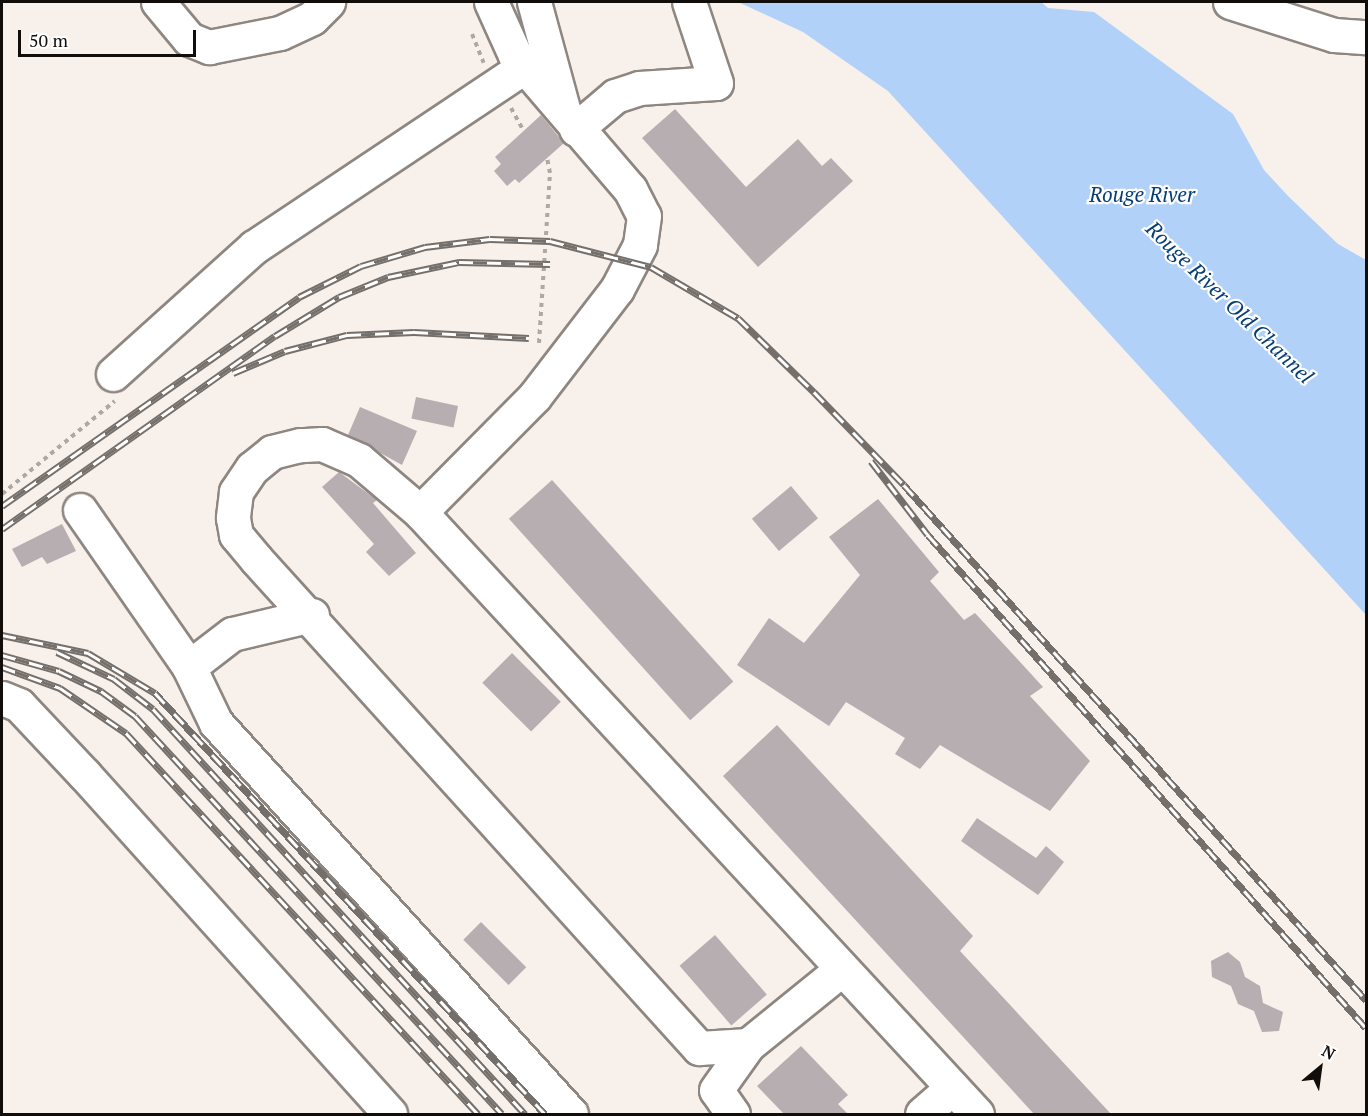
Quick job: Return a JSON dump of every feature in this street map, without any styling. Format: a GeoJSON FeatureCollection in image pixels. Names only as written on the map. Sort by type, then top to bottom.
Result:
{"type":"FeatureCollection","features":[{"type":"Feature","properties":{"kind":"street"},"geometry":{"type":"LineString","coordinates":[[158,2],[189,39],[209,47],[280,33],[312,18],[328,2]]}},
{"type":"Feature","properties":{"kind":"street"},"geometry":{"type":"LineString","coordinates":[[420,512],[534,398],[617,289],[640,245],[644,216],[630,189],[570,123],[524,67],[505,39],[491,2]]}},
{"type":"Feature","properties":{"kind":"street"},"geometry":{"type":"LineString","coordinates":[[534,2],[570,123]]}},
{"type":"Feature","properties":{"kind":"street"},"geometry":{"type":"LineString","coordinates":[[570,123],[615,96],[639,87],[716,83],[689,2]]}},
{"type":"Feature","properties":{"kind":"street"},"geometry":{"type":"LineString","coordinates":[[1230,2],[1334,35],[1366,38]]}},
{"type":"Feature","properties":{"kind":"street"},"geometry":{"type":"LineString","coordinates":[[113,374],[254,247],[524,67]]}},
{"type":"Feature","properties":{"kind":"street"},"geometry":{"type":"LineString","coordinates":[[748,1045],[699,1048],[312,615],[236,535],[236,492],[252,468],[272,452],[322,444],[378,471],[420,512],[977,1114]]}},
{"type":"Feature","properties":{"kind":"street"},"geometry":{"type":"LineString","coordinates":[[80,510],[189,668],[216,723],[571,1114]]}},
{"type":"Feature","properties":{"kind":"street"},"geometry":{"type":"LineString","coordinates":[[189,668],[232,634],[312,615]]}},
{"type":"Feature","properties":{"kind":"street"},"geometry":{"type":"LineString","coordinates":[[2,698],[19,705],[85,775],[390,1114]]}},
{"type":"Feature","properties":{"kind":"street"},"geometry":{"type":"LineString","coordinates":[[733,1114],[716,1090],[748,1045],[842,969]]}},
{"type":"Feature","properties":{"kind":"street"},"geometry":{"type":"LineString","coordinates":[[922,1114],[952,1088]]}},
{"type":"Feature","properties":{"kind":"path"},"geometry":{"type":"LineString","coordinates":[[532,352],[539,345],[550,173],[547,158]]}},
{"type":"Feature","properties":{"kind":"water","name":"Rouge River"},"geometry":{"type":"Polygon","coordinates":[[[738,2],[1041,2],[1048,8],[1094,12],[1233,114],[1264,170],[1338,244],[1366,260],[1366,615],[888,91],[803,32],[738,2]]]}},
{"type":"Feature","properties":{"kind":"building"},"geometry":{"type":"Polygon","coordinates":[[[675,109],[746,187],[798,139],[822,166],[831,158],[853,181],[758,267],[642,138],[675,109]]]}},
{"type":"Feature","properties":{"kind":"building"},"geometry":{"type":"Polygon","coordinates":[[[541,115],[564,143],[519,183],[515,179],[507,186],[494,171],[501,164],[495,157],[541,115]]]}},
{"type":"Feature","properties":{"kind":"building"},"geometry":{"type":"Polygon","coordinates":[[[416,397],[458,406],[453,427],[411,419],[416,397]]]}},
{"type":"Feature","properties":{"kind":"building"},"geometry":{"type":"Polygon","coordinates":[[[360,407],[417,431],[402,465],[348,435],[360,407]]]}},
{"type":"Feature","properties":{"kind":"building"},"geometry":{"type":"Polygon","coordinates":[[[339,472],[377,500],[373,503],[416,553],[389,576],[366,552],[374,544],[322,487],[339,472]]]}},
{"type":"Feature","properties":{"kind":"building"},"geometry":{"type":"Polygon","coordinates":[[[552,480],[733,681],[690,720],[509,519],[552,480]]]}},
{"type":"Feature","properties":{"kind":"building"},"geometry":{"type":"Polygon","coordinates":[[[791,486],[818,518],[779,551],[752,519],[791,486]]]}},
{"type":"Feature","properties":{"kind":"building"},"geometry":{"type":"Polygon","coordinates":[[[878,499],[939,572],[930,581],[964,620],[975,613],[1043,687],[1030,696],[1090,761],[1050,811],[940,745],[920,769],[895,754],[905,738],[846,702],[829,726],[737,665],[769,618],[804,643],[860,575],[829,537],[878,499]]]}},
{"type":"Feature","properties":{"kind":"building"},"geometry":{"type":"Polygon","coordinates":[[[62,524],[76,551],[47,564],[42,557],[22,567],[12,549],[62,524]]]}},
{"type":"Feature","properties":{"kind":"building"},"geometry":{"type":"Polygon","coordinates":[[[512,653],[561,702],[531,731],[482,683],[512,653]]]}},
{"type":"Feature","properties":{"kind":"building"},"geometry":{"type":"Polygon","coordinates":[[[777,725],[973,936],[960,951],[1111,1114],[1034,1114],[723,776],[777,725]]]}},
{"type":"Feature","properties":{"kind":"building"},"geometry":{"type":"Polygon","coordinates":[[[977,818],[1036,858],[1046,846],[1064,862],[1038,895],[961,841],[977,818]]]}},
{"type":"Feature","properties":{"kind":"building"},"geometry":{"type":"Polygon","coordinates":[[[481,922],[526,967],[509,985],[463,940],[481,922]]]}},
{"type":"Feature","properties":{"kind":"building"},"geometry":{"type":"Polygon","coordinates":[[[715,935],[767,995],[731,1025],[680,966],[715,935]]]}},
{"type":"Feature","properties":{"kind":"building"},"geometry":{"type":"Polygon","coordinates":[[[1228,952],[1240,962],[1245,977],[1260,986],[1263,1003],[1283,1012],[1279,1031],[1262,1032],[1254,1011],[1238,1004],[1231,986],[1212,977],[1211,961],[1228,952]]]}},
{"type":"Feature","properties":{"kind":"building"},"geometry":{"type":"Polygon","coordinates":[[[801,1046],[848,1095],[838,1104],[848,1114],[784,1114],[757,1086],[801,1046]]]}},
{"type":"Feature","properties":{"kind":"railway"},"geometry":{"type":"LineString","coordinates":[[2,506],[299,297],[361,266],[425,247],[490,239],[550,241],[651,267],[738,318],[814,392],[904,485],[1366,1000]]}},
{"type":"Feature","properties":{"kind":"railway"},"geometry":{"type":"LineString","coordinates":[[2,529],[275,336],[339,297],[388,277],[459,262],[550,264]]}},
{"type":"Feature","properties":{"kind":"railway"},"geometry":{"type":"LineString","coordinates":[[233,373],[285,351],[347,335],[414,332],[529,338]]}},
{"type":"Feature","properties":{"kind":"railway"},"geometry":{"type":"LineString","coordinates":[[871,461],[928,535],[1366,1028]]}},
{"type":"Feature","properties":{"kind":"railway"},"geometry":{"type":"LineString","coordinates":[[2,635],[88,653],[155,693],[545,1114]]}},
{"type":"Feature","properties":{"kind":"railway"},"geometry":{"type":"LineString","coordinates":[[57,652],[114,679],[153,709],[525,1114]]}},
{"type":"Feature","properties":{"kind":"railway"},"geometry":{"type":"LineString","coordinates":[[2,655],[59,671],[101,691],[135,716],[502,1114]]}},
{"type":"Feature","properties":{"kind":"railway"},"geometry":{"type":"LineString","coordinates":[[2,667],[60,688],[126,733],[478,1114]]}},
{"type":"Feature","properties":{"kind":"water label","name":"Rouge River Old Channel"},"geometry":{"type":"Point","coordinates":[1230,302]}}]}
